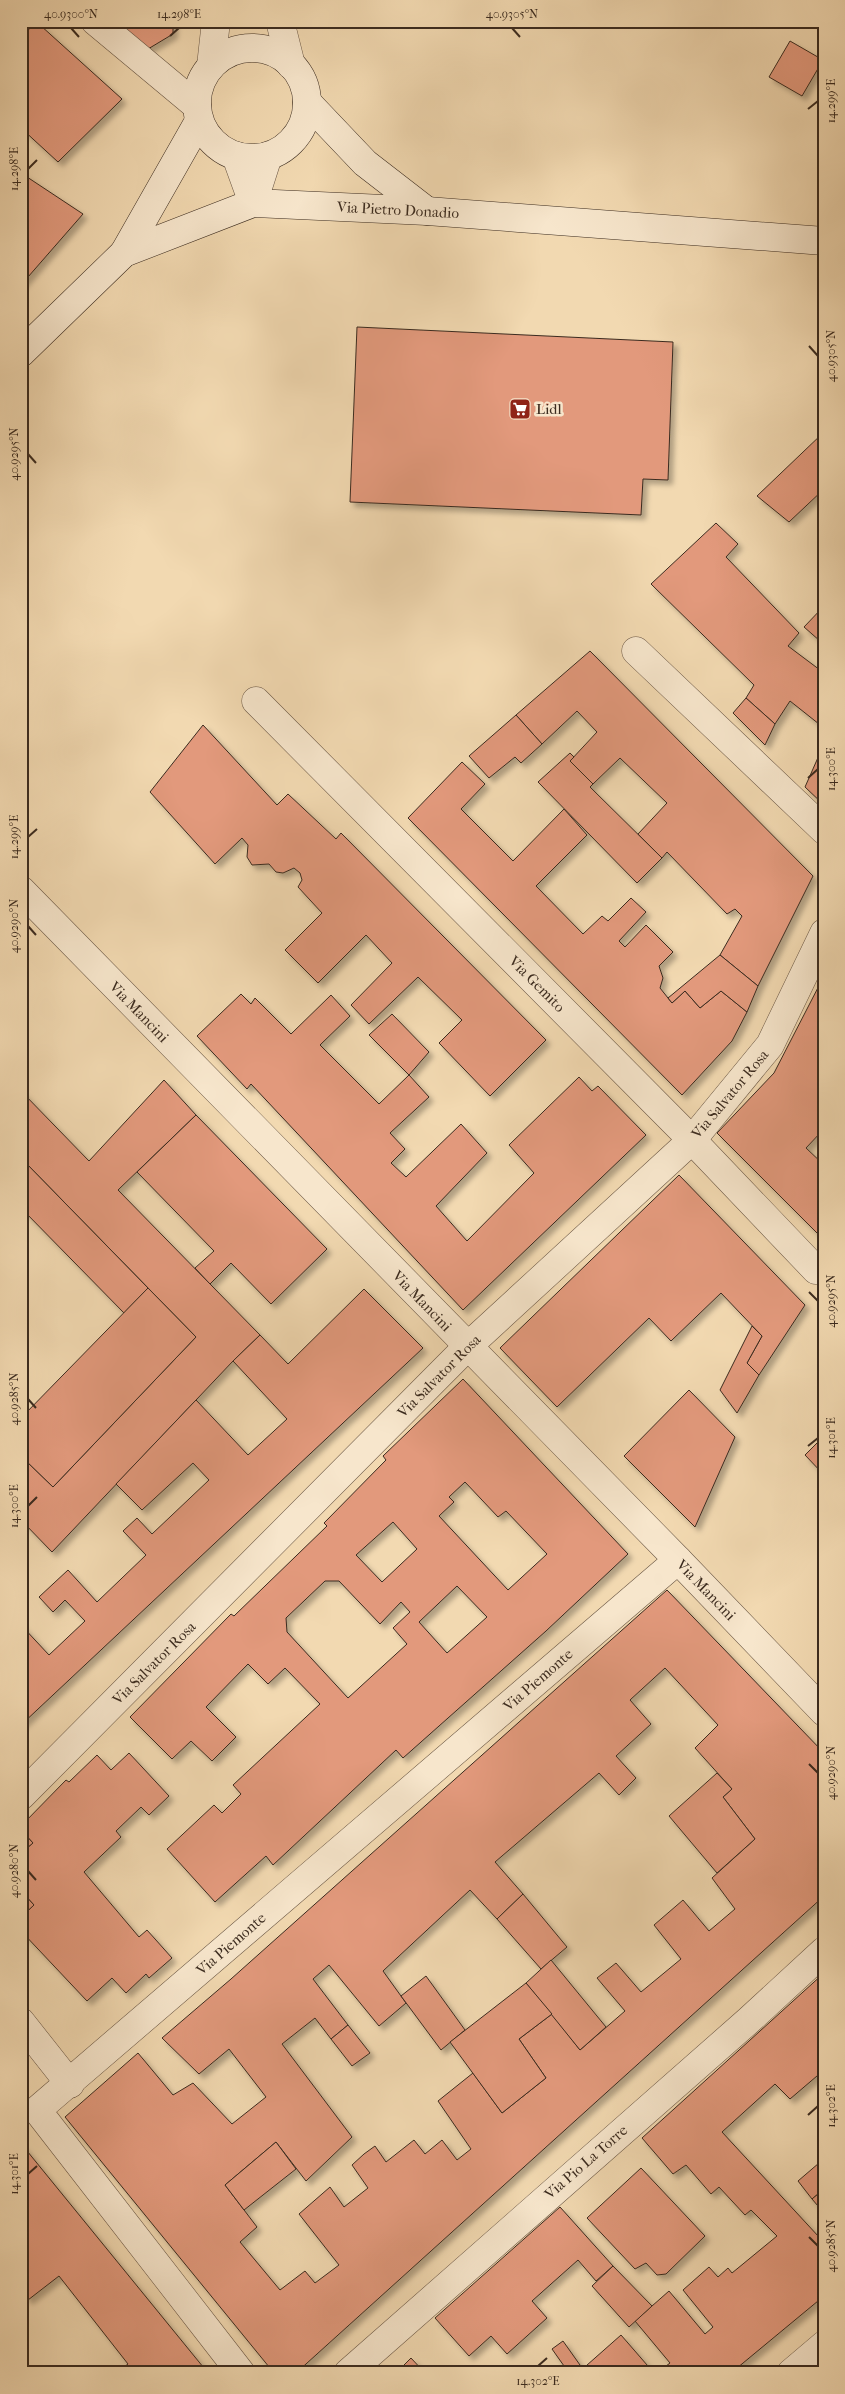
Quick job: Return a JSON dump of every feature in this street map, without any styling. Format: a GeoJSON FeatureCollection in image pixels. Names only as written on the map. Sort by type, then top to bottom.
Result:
{"type":"FeatureCollection","features":[{"type":"Feature","properties":{"kind":"street"},"geometry":{"type":"LineString","coordinates":[[95,21],[198,113]]}},
{"type":"Feature","properties":{"kind":"street"},"geometry":{"type":"LineString","coordinates":[[211,66],[216,21]]}},
{"type":"Feature","properties":{"kind":"street"},"geometry":{"type":"LineString","coordinates":[[280,21],[291,64]]}},
{"type":"Feature","properties":{"kind":"street"},"geometry":{"type":"LineString","coordinates":[[251,48],[266,50],[280,55],[291,64],[306,88],[307,102],[306,117],[292,141],[281,150],[268,156],[257,158],[236,156],[214,142],[205,132],[198,113],[198,92],[202,78],[211,66],[222,56],[236,50],[251,48]]}},
{"type":"Feature","properties":{"kind":"street"},"geometry":{"type":"LineString","coordinates":[[307,102],[365,163],[427,211]]}},
{"type":"Feature","properties":{"kind":"street"},"geometry":{"type":"LineString","coordinates":[[124,253],[198,113]]}},
{"type":"Feature","properties":{"kind":"street"},"geometry":{"type":"LineString","coordinates":[[236,156],[253,203]]}},
{"type":"Feature","properties":{"kind":"street"},"geometry":{"type":"LineString","coordinates":[[253,203],[268,156]]}},
{"type":"Feature","properties":{"kind":"street","name":"Via Pietro Donadio"},"geometry":{"type":"LineString","coordinates":[[21,353],[124,253],[253,203],[427,211],[824,240]]}},
{"type":"Feature","properties":{"kind":"street"},"geometry":{"type":"LineString","coordinates":[[636,651],[824,830]]}},
{"type":"Feature","properties":{"kind":"street","name":"Via Gemito"},"geometry":{"type":"LineString","coordinates":[[256,701],[692,1140],[816,1270]]}},
{"type":"Feature","properties":{"kind":"street","name":"Via Mancini"},"geometry":{"type":"LineString","coordinates":[[21,890],[467,1347],[678,1560],[824,1712]]}},
{"type":"Feature","properties":{"kind":"street","name":"Via Salvator Rosa"},"geometry":{"type":"LineString","coordinates":[[21,1796],[467,1347],[692,1140],[770,1046],[824,933]]}},
{"type":"Feature","properties":{"kind":"street","name":"Via Piemonte"},"geometry":{"type":"LineString","coordinates":[[241,2373],[29,2114],[70,2084],[678,1560]]}},
{"type":"Feature","properties":{"kind":"street","name":"Via Pio La Torre"},"geometry":{"type":"LineString","coordinates":[[348,2373],[748,2021],[824,1951]]}},
{"type":"Feature","properties":{"kind":"street"},"geometry":{"type":"LineString","coordinates":[[21,2022],[70,2084]]}},
{"type":"Feature","properties":{"kind":"street"},"geometry":{"type":"LineString","coordinates":[[791,2373],[824,2345]]}},
{"type":"Feature","properties":{"kind":"building"},"geometry":{"type":"Polygon","coordinates":[[[107,21],[173,21],[173,34],[143,52],[107,21]]]}},
{"type":"Feature","properties":{"kind":"building"},"geometry":{"type":"Polygon","coordinates":[[[40,25],[122,99],[58,162],[21,128],[21,46],[30,27],[40,25]]]}},
{"type":"Feature","properties":{"kind":"building"},"geometry":{"type":"Polygon","coordinates":[[[790,41],[823,60],[802,96],[769,77],[790,41]]]}},
{"type":"Feature","properties":{"kind":"building"},"geometry":{"type":"Polygon","coordinates":[[[21,173],[83,214],[21,285],[21,173]]]}},
{"type":"Feature","properties":{"kind":"building"},"geometry":{"type":"Polygon","coordinates":[[[357,327],[673,342],[668,480],[643,479],[641,515],[350,502],[357,327]]]}},
{"type":"Feature","properties":{"kind":"building"},"geometry":{"type":"Polygon","coordinates":[[[824,432],[824,489],[789,522],[757,496],[824,432]]]}},
{"type":"Feature","properties":{"kind":"building"},"geometry":{"type":"Polygon","coordinates":[[[716,523],[738,544],[726,557],[799,633],[788,646],[824,673],[824,728],[790,701],[775,724],[746,698],[754,685],[651,584],[716,523]]]}},
{"type":"Feature","properties":{"kind":"building"},"geometry":{"type":"Polygon","coordinates":[[[824,606],[824,639],[820,641],[804,627],[824,606]]]}},
{"type":"Feature","properties":{"kind":"building"},"geometry":{"type":"Polygon","coordinates":[[[590,651],[813,876],[758,986],[720,955],[742,916],[735,909],[727,914],[667,852],[662,858],[638,834],[667,803],[620,758],[593,784],[570,761],[597,732],[577,711],[542,744],[516,715],[590,651]]]}},
{"type":"Feature","properties":{"kind":"building"},"geometry":{"type":"Polygon","coordinates":[[[746,698],[775,724],[765,745],[733,713],[746,698]]]}},
{"type":"Feature","properties":{"kind":"building"},"geometry":{"type":"Polygon","coordinates":[[[516,715],[542,744],[521,763],[515,757],[489,778],[469,756],[516,715]]]}},
{"type":"Feature","properties":{"kind":"building"},"geometry":{"type":"Polygon","coordinates":[[[203,725],[277,805],[288,794],[336,839],[341,833],[546,1040],[490,1096],[439,1043],[462,1020],[418,977],[369,1024],[351,1005],[392,963],[366,935],[318,983],[285,950],[322,913],[298,887],[302,880],[300,873],[294,868],[283,873],[276,872],[269,864],[252,865],[247,857],[248,845],[242,838],[215,864],[150,792],[203,725]]]}},
{"type":"Feature","properties":{"kind":"building"},"geometry":{"type":"Polygon","coordinates":[[[824,744],[824,805],[805,787],[824,744]]]}},
{"type":"Feature","properties":{"kind":"building"},"geometry":{"type":"Polygon","coordinates":[[[570,753],[574,757],[570,761],[593,784],[590,787],[662,858],[637,883],[538,782],[570,753]]]}},
{"type":"Feature","properties":{"kind":"building"},"geometry":{"type":"Polygon","coordinates":[[[462,762],[485,784],[461,809],[513,861],[564,809],[587,835],[536,886],[583,934],[602,916],[608,921],[631,898],[646,912],[619,941],[625,947],[646,925],[673,952],[659,966],[663,978],[660,988],[672,1003],[685,991],[700,1008],[721,991],[747,1012],[732,1041],[682,1095],[408,818],[462,762]]]}},
{"type":"Feature","properties":{"kind":"building"},"geometry":{"type":"Polygon","coordinates":[[[720,955],[758,986],[747,1012],[721,991],[700,1008],[685,991],[672,1003],[668,998],[720,955]]]}},
{"type":"Feature","properties":{"kind":"building"},"geometry":{"type":"Polygon","coordinates":[[[824,976],[824,1132],[822,1131],[806,1148],[824,1165],[822,1238],[717,1133],[774,1073],[824,976]]]}},
{"type":"Feature","properties":{"kind":"building"},"geometry":{"type":"Polygon","coordinates":[[[241,994],[251,1004],[255,998],[291,1034],[331,995],[350,1016],[320,1045],[379,1104],[409,1075],[429,1097],[390,1133],[405,1149],[391,1163],[406,1177],[461,1124],[487,1153],[436,1206],[467,1241],[534,1173],[509,1145],[579,1077],[592,1091],[598,1086],[646,1135],[463,1310],[251,1084],[247,1089],[197,1036],[241,994]]]}},
{"type":"Feature","properties":{"kind":"building"},"geometry":{"type":"Polygon","coordinates":[[[392,1014],[429,1052],[409,1075],[369,1035],[392,1014]]]}},
{"type":"Feature","properties":{"kind":"building"},"geometry":{"type":"Polygon","coordinates":[[[164,1080],[196,1115],[118,1190],[260,1335],[233,1361],[52,1552],[21,1520],[21,1456],[53,1487],[196,1337],[21,1158],[21,1091],[89,1161],[164,1080]]]}},
{"type":"Feature","properties":{"kind":"building"},"geometry":{"type":"Polygon","coordinates":[[[196,1115],[327,1249],[271,1304],[231,1263],[210,1284],[195,1268],[214,1251],[137,1172],[196,1115]]]}},
{"type":"Feature","properties":{"kind":"building"},"geometry":{"type":"Polygon","coordinates":[[[21,1158],[148,1288],[124,1313],[21,1208],[21,1158]]]}},
{"type":"Feature","properties":{"kind":"building"},"geometry":{"type":"Polygon","coordinates":[[[679,1175],[805,1305],[759,1375],[747,1363],[762,1336],[721,1293],[671,1341],[649,1318],[557,1407],[500,1348],[679,1175]]]}},
{"type":"Feature","properties":{"kind":"building"},"geometry":{"type":"Polygon","coordinates":[[[148,1288],[196,1337],[53,1487],[21,1456],[21,1418],[148,1288]]]}},
{"type":"Feature","properties":{"kind":"building"},"geometry":{"type":"Polygon","coordinates":[[[364,1289],[423,1348],[21,1725],[21,1625],[49,1655],[85,1621],[65,1600],[53,1612],[39,1597],[68,1570],[97,1602],[146,1555],[123,1531],[137,1518],[152,1534],[209,1480],[193,1463],[142,1510],[116,1484],[196,1400],[248,1455],[287,1419],[233,1361],[260,1335],[288,1364],[364,1289]]]}},
{"type":"Feature","properties":{"kind":"building"},"geometry":{"type":"Polygon","coordinates":[[[752,1326],[762,1336],[747,1363],[759,1375],[737,1413],[720,1390],[752,1326]]]}},
{"type":"Feature","properties":{"kind":"building"},"geometry":{"type":"Polygon","coordinates":[[[463,1379],[628,1554],[546,1631],[403,1758],[396,1750],[273,1865],[266,1856],[215,1902],[167,1849],[214,1805],[222,1813],[241,1794],[233,1785],[320,1704],[285,1668],[268,1684],[248,1664],[206,1707],[236,1737],[212,1761],[191,1741],[172,1759],[130,1717],[231,1614],[234,1616],[327,1526],[324,1523],[386,1460],[383,1456],[463,1379]],[[465,1482],[449,1497],[454,1502],[439,1516],[508,1590],[547,1554],[506,1511],[498,1517],[465,1482]],[[393,1522],[356,1555],[382,1582],[417,1549],[393,1522]],[[325,1581],[286,1618],[287,1632],[348,1698],[407,1644],[393,1628],[410,1612],[401,1602],[380,1624],[339,1581],[325,1581]],[[457,1586],[419,1622],[447,1653],[487,1617],[457,1586]]]}},
{"type":"Feature","properties":{"kind":"building"},"geometry":{"type":"Polygon","coordinates":[[[689,1390],[735,1437],[695,1527],[624,1456],[689,1390]]]}},
{"type":"Feature","properties":{"kind":"building"},"geometry":{"type":"Polygon","coordinates":[[[824,1436],[824,1475],[805,1455],[824,1436]]]}},
{"type":"Feature","properties":{"kind":"building"},"geometry":{"type":"Polygon","coordinates":[[[667,1590],[824,1753],[824,1896],[296,2373],[274,2373],[65,2117],[138,2053],[173,2095],[193,2083],[232,2124],[266,2097],[229,2049],[199,2074],[162,2038],[231,1979],[667,1590]],[[665,1668],[630,1700],[651,1724],[616,1756],[636,1778],[619,1795],[599,1773],[495,1862],[523,1894],[497,1919],[470,1890],[383,1971],[406,2003],[379,2026],[329,1965],[313,1979],[348,2025],[331,2039],[315,2018],[282,2044],[352,2137],[306,2181],[276,2142],[225,2185],[257,2227],[240,2242],[280,2290],[305,2271],[315,2283],[339,2265],[299,2214],[330,2187],[344,2207],[368,2188],[352,2165],[364,2154],[375,2146],[386,2162],[414,2140],[425,2154],[442,2140],[457,2160],[471,2149],[438,2101],[473,2073],[502,2113],[546,2078],[519,2039],[552,2014],[580,2050],[625,2011],[597,1978],[616,1963],[641,1992],[681,1959],[654,1925],[683,1900],[709,1931],[735,1909],[712,1878],[755,1839],[723,1797],[732,1789],[695,1748],[718,1725],[665,1668]]]}},
{"type":"Feature","properties":{"kind":"building"},"geometry":{"type":"Polygon","coordinates":[[[129,1753],[169,1796],[149,1815],[141,1807],[116,1831],[121,1837],[84,1872],[139,1937],[147,1930],[172,1958],[149,1978],[146,1974],[126,1993],[112,1978],[87,2001],[21,1931],[21,1917],[34,1905],[21,1891],[21,1853],[33,1843],[21,1830],[21,1826],[66,1780],[69,1782],[97,1755],[111,1770],[129,1753]]]}},
{"type":"Feature","properties":{"kind":"building"},"geometry":{"type":"Polygon","coordinates":[[[717,1773],[732,1789],[723,1797],[755,1839],[717,1873],[669,1816],[717,1773]]]}},
{"type":"Feature","properties":{"kind":"building"},"geometry":{"type":"Polygon","coordinates":[[[21,1830],[33,1843],[21,1853],[21,1830]]]}},
{"type":"Feature","properties":{"kind":"building"},"geometry":{"type":"Polygon","coordinates":[[[21,1891],[34,1905],[21,1917],[21,1891]]]}},
{"type":"Feature","properties":{"kind":"building"},"geometry":{"type":"Polygon","coordinates":[[[523,1894],[567,1947],[541,1969],[497,1919],[523,1894]]]}},
{"type":"Feature","properties":{"kind":"building"},"geometry":{"type":"Polygon","coordinates":[[[551,1960],[606,2027],[580,2050],[526,1983],[551,1960]]]}},
{"type":"Feature","properties":{"kind":"building"},"geometry":{"type":"Polygon","coordinates":[[[824,1973],[824,2070],[790,2099],[775,2084],[722,2132],[819,2237],[824,2233],[824,2296],[731,2373],[657,2373],[670,2363],[635,2321],[669,2291],[705,2334],[713,2327],[683,2290],[709,2267],[718,2277],[728,2268],[732,2273],[777,2236],[751,2210],[745,2215],[719,2187],[711,2194],[686,2165],[673,2174],[642,2138],[824,1973]]]}},
{"type":"Feature","properties":{"kind":"building"},"geometry":{"type":"Polygon","coordinates":[[[426,1976],[465,2030],[441,2050],[401,1996],[426,1976]]]}},
{"type":"Feature","properties":{"kind":"building"},"geometry":{"type":"Polygon","coordinates":[[[526,1983],[552,2014],[519,2039],[546,2078],[502,2113],[450,2042],[526,1983]]]}},
{"type":"Feature","properties":{"kind":"building"},"geometry":{"type":"Polygon","coordinates":[[[348,2025],[370,2053],[352,2066],[331,2039],[348,2025]]]}},
{"type":"Feature","properties":{"kind":"building"},"geometry":{"type":"Polygon","coordinates":[[[276,2142],[296,2169],[244,2210],[225,2185],[276,2142]]]}},
{"type":"Feature","properties":{"kind":"building"},"geometry":{"type":"Polygon","coordinates":[[[23,2146],[208,2373],[116,2373],[128,2364],[59,2276],[28,2300],[21,2291],[21,2147],[23,2146]]]}},
{"type":"Feature","properties":{"kind":"building"},"geometry":{"type":"Polygon","coordinates":[[[819,2163],[824,2169],[824,2189],[812,2199],[798,2181],[819,2163]]]}},
{"type":"Feature","properties":{"kind":"building"},"geometry":{"type":"Polygon","coordinates":[[[641,2168],[705,2236],[666,2274],[657,2275],[646,2263],[635,2269],[587,2218],[641,2168]]]}},
{"type":"Feature","properties":{"kind":"building"},"geometry":{"type":"Polygon","coordinates":[[[824,2189],[824,2213],[812,2199],[824,2189]]]}},
{"type":"Feature","properties":{"kind":"building"},"geometry":{"type":"Polygon","coordinates":[[[560,2207],[613,2266],[596,2281],[578,2260],[532,2301],[547,2318],[507,2354],[491,2336],[469,2356],[435,2318],[560,2207]]]}},
{"type":"Feature","properties":{"kind":"building"},"geometry":{"type":"Polygon","coordinates":[[[613,2266],[652,2306],[629,2327],[592,2286],[613,2266]]]}},
{"type":"Feature","properties":{"kind":"building"},"geometry":{"type":"Polygon","coordinates":[[[621,2335],[654,2373],[578,2373],[621,2335]]]}},
{"type":"Feature","properties":{"kind":"building"},"geometry":{"type":"Polygon","coordinates":[[[563,2341],[580,2365],[569,2373],[552,2349],[563,2341]]]}},
{"type":"Feature","properties":{"kind":"building"},"geometry":{"type":"Polygon","coordinates":[[[411,2358],[424,2372],[396,2373],[411,2358]]]}},
{"type":"Feature","properties":{"kind":"place","name":"Lidl"},"geometry":{"type":"Point","coordinates":[520,409]}}]}
